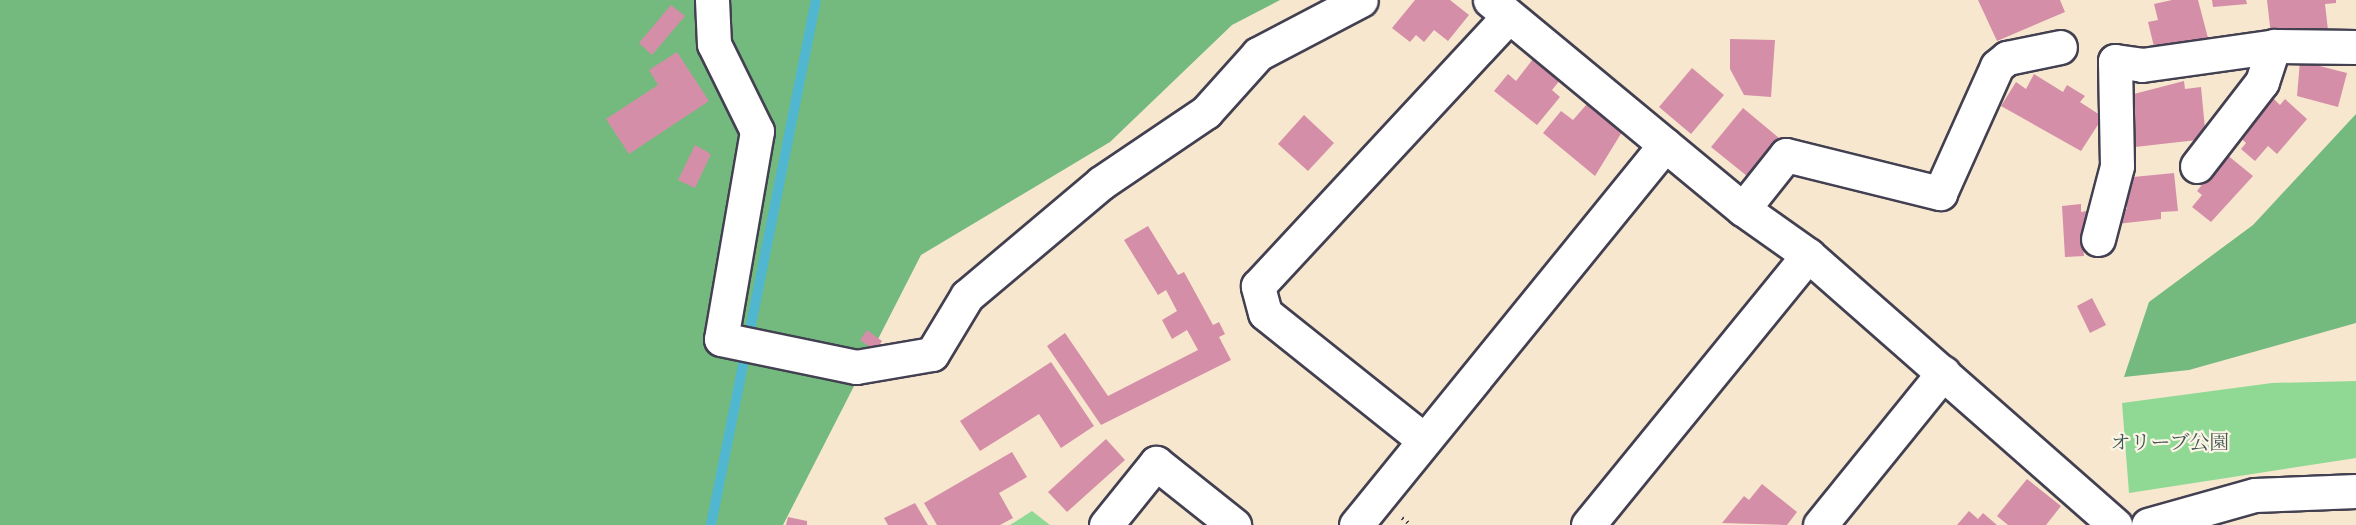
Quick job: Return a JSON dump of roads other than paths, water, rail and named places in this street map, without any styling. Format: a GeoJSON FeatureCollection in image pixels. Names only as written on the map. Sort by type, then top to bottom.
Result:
{"type":"FeatureCollection","features":[{"type":"Feature","properties":{"kind":"street"},"geometry":{"type":"LineString","coordinates":[[712,0],[714,44],[757,131],[721,339],[856,367],[932,354],[967,296],[1101,183],[1206,112],[1258,54],[1361,0]]}},
{"type":"Feature","properties":{"kind":"street"},"geometry":{"type":"LineString","coordinates":[[1425,440],[1264,313],[1258,286],[1499,8],[1743,209],[1808,255],[2115,525]]}},
{"type":"Feature","properties":{"kind":"street"},"geometry":{"type":"LineString","coordinates":[[1743,209],[1786,155],[1940,194],[1996,66],[2007,58],[2060,46]]}},
{"type":"Feature","properties":{"kind":"street"},"geometry":{"type":"LineString","coordinates":[[2197,166],[2262,81],[2274,46]]}},
{"type":"Feature","properties":{"kind":"street"},"geometry":{"type":"LineString","coordinates":[[2097,239],[2116,166],[2115,62],[2142,65],[2274,46],[2356,46]]}},
{"type":"Feature","properties":{"kind":"street"},"geometry":{"type":"LineString","coordinates":[[1356,525],[1665,145]]}},
{"type":"Feature","properties":{"kind":"street"},"geometry":{"type":"LineString","coordinates":[[1588,525],[1808,255]]}},
{"type":"Feature","properties":{"kind":"street"},"geometry":{"type":"LineString","coordinates":[[1820,525],[1943,373]]}},
{"type":"Feature","properties":{"kind":"street"},"geometry":{"type":"LineString","coordinates":[[1106,525],[1156,463],[1233,525]]}},
{"type":"Feature","properties":{"kind":"street"},"geometry":{"type":"LineString","coordinates":[[2148,525],[2255,495],[2356,491]]}},
{"type":"Feature","properties":{"kind":"waterway"},"geometry":{"type":"LineString","coordinates":[[711,525],[816,0]]}},
{"type":"Feature","properties":{"kind":"park label","name":"オリーブ公園"},"geometry":{"type":"Point","coordinates":[2170,441]}}]}
